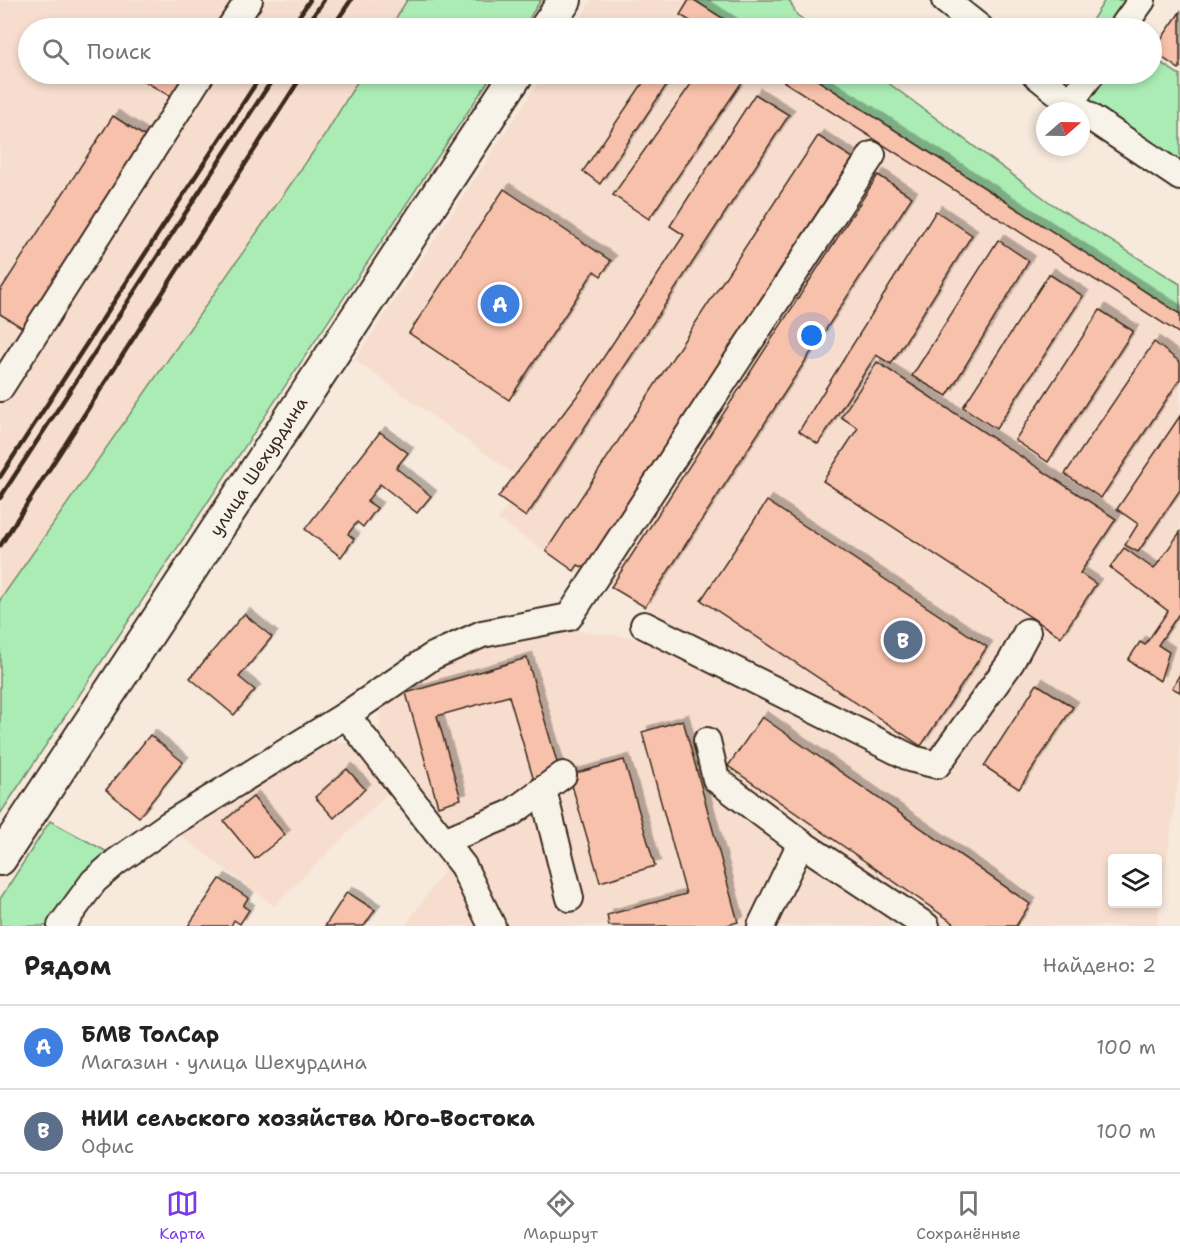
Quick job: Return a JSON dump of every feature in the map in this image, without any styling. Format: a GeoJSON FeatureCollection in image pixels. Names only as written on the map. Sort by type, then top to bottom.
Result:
{"type":"FeatureCollection","features":[{"type":"Feature","properties":{"kind":"main road"},"geometry":{"type":"LineString","coordinates":[[553,18],[565,0]]}},
{"type":"Feature","properties":{"kind":"main road","name":"улица Шехурдина"},"geometry":{"type":"LineString","coordinates":[[0,859],[510,84]]}},
{"type":"Feature","properties":{"kind":"street"},"geometry":{"type":"LineString","coordinates":[[237,18],[249,0]]}},
{"type":"Feature","properties":{"kind":"street"},"geometry":{"type":"LineString","coordinates":[[945,0],[968,18]]}},
{"type":"Feature","properties":{"kind":"street"},"geometry":{"type":"LineString","coordinates":[[1129,18],[1142,0]]}},
{"type":"Feature","properties":{"kind":"street"},"geometry":{"type":"LineString","coordinates":[[0,388],[195,84]]}},
{"type":"Feature","properties":{"kind":"street"},"geometry":{"type":"LineString","coordinates":[[1048,84],[1070,102]]}},
{"type":"Feature","properties":{"kind":"street"},"geometry":{"type":"LineString","coordinates":[[1080,102],[1087,84]]}},
{"type":"Feature","properties":{"kind":"street"},"geometry":{"type":"LineString","coordinates":[[1090,116],[1180,177]]}},
{"type":"Feature","properties":{"kind":"street"},"geometry":{"type":"LineString","coordinates":[[61,926],[94,881],[116,862],[170,824],[346,715],[433,656],[482,634],[569,617],[872,155]]}},
{"type":"Feature","properties":{"kind":"street"},"geometry":{"type":"LineString","coordinates":[[644,625],[913,759],[937,765],[1011,662],[1027,632]]}},
{"type":"Feature","properties":{"kind":"street"},"geometry":{"type":"LineString","coordinates":[[346,715],[463,866],[492,926]]}},
{"type":"Feature","properties":{"kind":"street"},"geometry":{"type":"LineString","coordinates":[[706,741],[716,779],[801,843],[926,926]]}},
{"type":"Feature","properties":{"kind":"street"},"geometry":{"type":"LineString","coordinates":[[444,841],[510,814],[553,783],[570,898]]}},
{"type":"Feature","properties":{"kind":"street"},"geometry":{"type":"LineString","coordinates":[[761,926],[801,843]]}},
{"type":"Feature","properties":{"kind":"shaded area"},"geometry":{"type":"Polygon","coordinates":[[[0,0],[407,0],[396,18],[18,18],[18,84],[356,84],[325,135],[0,600],[0,0]]]}},
{"type":"Feature","properties":{"kind":"shaded area"},"geometry":{"type":"Polygon","coordinates":[[[592,0],[694,0],[722,18],[580,18],[592,0]]]}},
{"type":"Feature","properties":{"kind":"shaded area"},"geometry":{"type":"Polygon","coordinates":[[[537,84],[824,84],[1180,314],[1180,767],[1162,891],[1162,854],[1108,854],[1108,908],[1160,908],[1157,926],[405,926],[444,871],[393,788],[274,906],[175,831],[306,746],[347,743],[407,781],[379,731],[381,706],[432,666],[479,648],[565,630],[630,637],[654,645],[668,622],[611,587],[574,571],[498,519],[508,505],[498,497],[514,474],[355,360],[537,84]]]}},
{"type":"Feature","properties":{"kind":"green space"},"geometry":{"type":"Polygon","coordinates":[[[407,0],[541,0],[529,18],[396,18],[407,0]]]}},
{"type":"Feature","properties":{"kind":"green space"},"geometry":{"type":"Polygon","coordinates":[[[694,0],[789,0],[801,18],[722,18],[694,0]]]}},
{"type":"Feature","properties":{"kind":"green space"},"geometry":{"type":"Polygon","coordinates":[[[1105,0],[1131,0],[1119,18],[1093,18],[1105,0]]]}},
{"type":"Feature","properties":{"kind":"green space"},"geometry":{"type":"Polygon","coordinates":[[[1162,64],[1180,74],[1180,165],[1088,100],[1090,90],[1094,84],[1162,84],[1162,64]]]}},
{"type":"Feature","properties":{"kind":"green space"},"geometry":{"type":"Polygon","coordinates":[[[356,84],[486,84],[0,814],[0,600],[325,135],[356,84]]]}},
{"type":"Feature","properties":{"kind":"green space"},"geometry":{"type":"Polygon","coordinates":[[[824,84],[890,84],[1052,204],[1180,284],[1180,314],[824,84]]]}},
{"type":"Feature","properties":{"kind":"green space"},"geometry":{"type":"Polygon","coordinates":[[[50,821],[113,855],[55,926],[0,926],[0,899],[50,821]]]}},
{"type":"Feature","properties":{"kind":"building"},"geometry":{"type":"Polygon","coordinates":[[[689,0],[694,0],[722,18],[685,18],[680,15],[689,0]]]}},
{"type":"Feature","properties":{"kind":"building"},"geometry":{"type":"Polygon","coordinates":[[[1180,12],[1179,69],[1162,57],[1162,38],[1180,12]]]}},
{"type":"Feature","properties":{"kind":"building"},"geometry":{"type":"Polygon","coordinates":[[[149,84],[182,84],[173,98],[149,84]]]}},
{"type":"Feature","properties":{"kind":"building"},"geometry":{"type":"Polygon","coordinates":[[[642,84],[667,84],[600,184],[583,171],[642,84]]]}},
{"type":"Feature","properties":{"kind":"building"},"geometry":{"type":"Polygon","coordinates":[[[691,84],[741,84],[649,219],[613,195],[691,84]]]}},
{"type":"Feature","properties":{"kind":"building"},"geometry":{"type":"Polygon","coordinates":[[[788,84],[824,84],[1180,314],[1180,334],[788,84]]]}},
{"type":"Feature","properties":{"kind":"building"},"geometry":{"type":"Polygon","coordinates":[[[755,94],[789,115],[526,517],[498,497],[584,387],[684,235],[670,226],[755,94]]]}},
{"type":"Feature","properties":{"kind":"building"},"geometry":{"type":"Polygon","coordinates":[[[113,116],[146,137],[23,328],[0,314],[0,291],[113,116]]]}},
{"type":"Feature","properties":{"kind":"building"},"geometry":{"type":"Polygon","coordinates":[[[818,136],[853,158],[585,568],[578,565],[574,571],[546,551],[818,136]]]}},
{"type":"Feature","properties":{"kind":"building"},"geometry":{"type":"Polygon","coordinates":[[[878,175],[912,197],[645,607],[611,587],[878,175]]]}},
{"type":"Feature","properties":{"kind":"building"},"geometry":{"type":"Polygon","coordinates":[[[504,189],[611,261],[601,276],[594,271],[509,400],[409,333],[504,189]]]}},
{"type":"Feature","properties":{"kind":"building"},"geometry":{"type":"Polygon","coordinates":[[[936,211],[972,235],[891,364],[876,355],[818,444],[799,431],[936,211]]]}},
{"type":"Feature","properties":{"kind":"building"},"geometry":{"type":"Polygon","coordinates":[[[998,240],[1029,261],[947,396],[912,376],[998,240]]]}},
{"type":"Feature","properties":{"kind":"building"},"geometry":{"type":"Polygon","coordinates":[[[1049,274],[1083,296],[996,429],[963,407],[1049,274]]]}},
{"type":"Feature","properties":{"kind":"building"},"geometry":{"type":"Polygon","coordinates":[[[1100,310],[1133,331],[1048,462],[1015,440],[1100,310]]]}},
{"type":"Feature","properties":{"kind":"building"},"geometry":{"type":"Polygon","coordinates":[[[1154,342],[1180,362],[1180,379],[1101,498],[1065,474],[1154,342]]]}},
{"type":"Feature","properties":{"kind":"building"},"geometry":{"type":"Polygon","coordinates":[[[877,362],[1116,519],[1080,573],[1096,584],[1061,637],[823,481],[858,428],[841,417],[877,362]]]}},
{"type":"Feature","properties":{"kind":"building"},"geometry":{"type":"Polygon","coordinates":[[[1180,416],[1180,490],[1138,552],[1125,545],[1138,524],[1117,509],[1180,416]]]}},
{"type":"Feature","properties":{"kind":"building"},"geometry":{"type":"Polygon","coordinates":[[[380,432],[408,453],[396,468],[431,496],[417,513],[380,484],[367,501],[377,508],[363,527],[357,522],[348,534],[354,539],[341,557],[305,529],[380,432]]]}},
{"type":"Feature","properties":{"kind":"building"},"geometry":{"type":"Polygon","coordinates":[[[767,501],[987,647],[921,746],[701,600],[767,501]]]}},
{"type":"Feature","properties":{"kind":"building"},"geometry":{"type":"Polygon","coordinates":[[[1180,532],[1180,612],[1158,645],[1169,652],[1160,681],[1128,660],[1140,642],[1145,645],[1168,611],[1110,567],[1124,548],[1154,569],[1180,532]]]}},
{"type":"Feature","properties":{"kind":"building"},"geometry":{"type":"Polygon","coordinates":[[[244,614],[272,637],[239,677],[255,690],[234,715],[190,678],[244,614]]]}},
{"type":"Feature","properties":{"kind":"building"},"geometry":{"type":"Polygon","coordinates":[[[527,658],[560,773],[534,781],[509,696],[437,716],[461,799],[438,806],[406,693],[527,658]]]}},
{"type":"Feature","properties":{"kind":"building"},"geometry":{"type":"Polygon","coordinates":[[[1180,674],[1180,692],[1172,688],[1180,674]]]}},
{"type":"Feature","properties":{"kind":"building"},"geometry":{"type":"Polygon","coordinates":[[[1037,684],[1073,707],[1019,789],[984,766],[1037,684]]]}},
{"type":"Feature","properties":{"kind":"building"},"geometry":{"type":"Polygon","coordinates":[[[762,717],[1030,904],[1016,926],[958,926],[728,766],[762,717]]]}},
{"type":"Feature","properties":{"kind":"building"},"geometry":{"type":"Polygon","coordinates":[[[683,720],[738,922],[724,926],[609,926],[607,915],[686,894],[642,732],[683,720]]]}},
{"type":"Feature","properties":{"kind":"building"},"geometry":{"type":"Polygon","coordinates":[[[150,735],[183,762],[139,817],[106,790],[150,735]]]}},
{"type":"Feature","properties":{"kind":"building"},"geometry":{"type":"Polygon","coordinates":[[[624,760],[655,866],[600,882],[569,775],[624,760]]]}},
{"type":"Feature","properties":{"kind":"building"},"geometry":{"type":"Polygon","coordinates":[[[347,769],[365,789],[334,818],[315,797],[347,769]]]}},
{"type":"Feature","properties":{"kind":"building"},"geometry":{"type":"Polygon","coordinates":[[[253,797],[285,835],[255,859],[224,821],[253,797]]]}},
{"type":"Feature","properties":{"kind":"building"},"geometry":{"type":"Polygon","coordinates":[[[220,879],[248,898],[243,906],[249,910],[240,924],[234,920],[231,926],[188,926],[220,879]]]}},
{"type":"Feature","properties":{"kind":"building"},"geometry":{"type":"Polygon","coordinates":[[[347,892],[375,910],[364,926],[325,926],[347,892]]]}},
{"type":"Feature","properties":{"kind":"railway"},"geometry":{"type":"LineString","coordinates":[[298,18],[310,0]]}},
{"type":"Feature","properties":{"kind":"railway"},"geometry":{"type":"LineString","coordinates":[[312,18],[324,0]]}},
{"type":"Feature","properties":{"kind":"railway"},"geometry":{"type":"LineString","coordinates":[[339,18],[351,0]]}},
{"type":"Feature","properties":{"kind":"railway"},"geometry":{"type":"LineString","coordinates":[[0,477],[255,84]]}},
{"type":"Feature","properties":{"kind":"railway"},"geometry":{"type":"LineString","coordinates":[[0,498],[269,84]]}},
{"type":"Feature","properties":{"kind":"railway"},"geometry":{"type":"LineString","coordinates":[[0,546],[297,84]]}},
{"type":"Feature","properties":{"kind":"place","name":"БМВ ТолСар"},"geometry":{"type":"Point","coordinates":[500,304]}},
{"type":"Feature","properties":{"kind":"place","name":"НИИ сельского хозяйства Юго-Востока"},"geometry":{"type":"Point","coordinates":[903,640]}}]}
